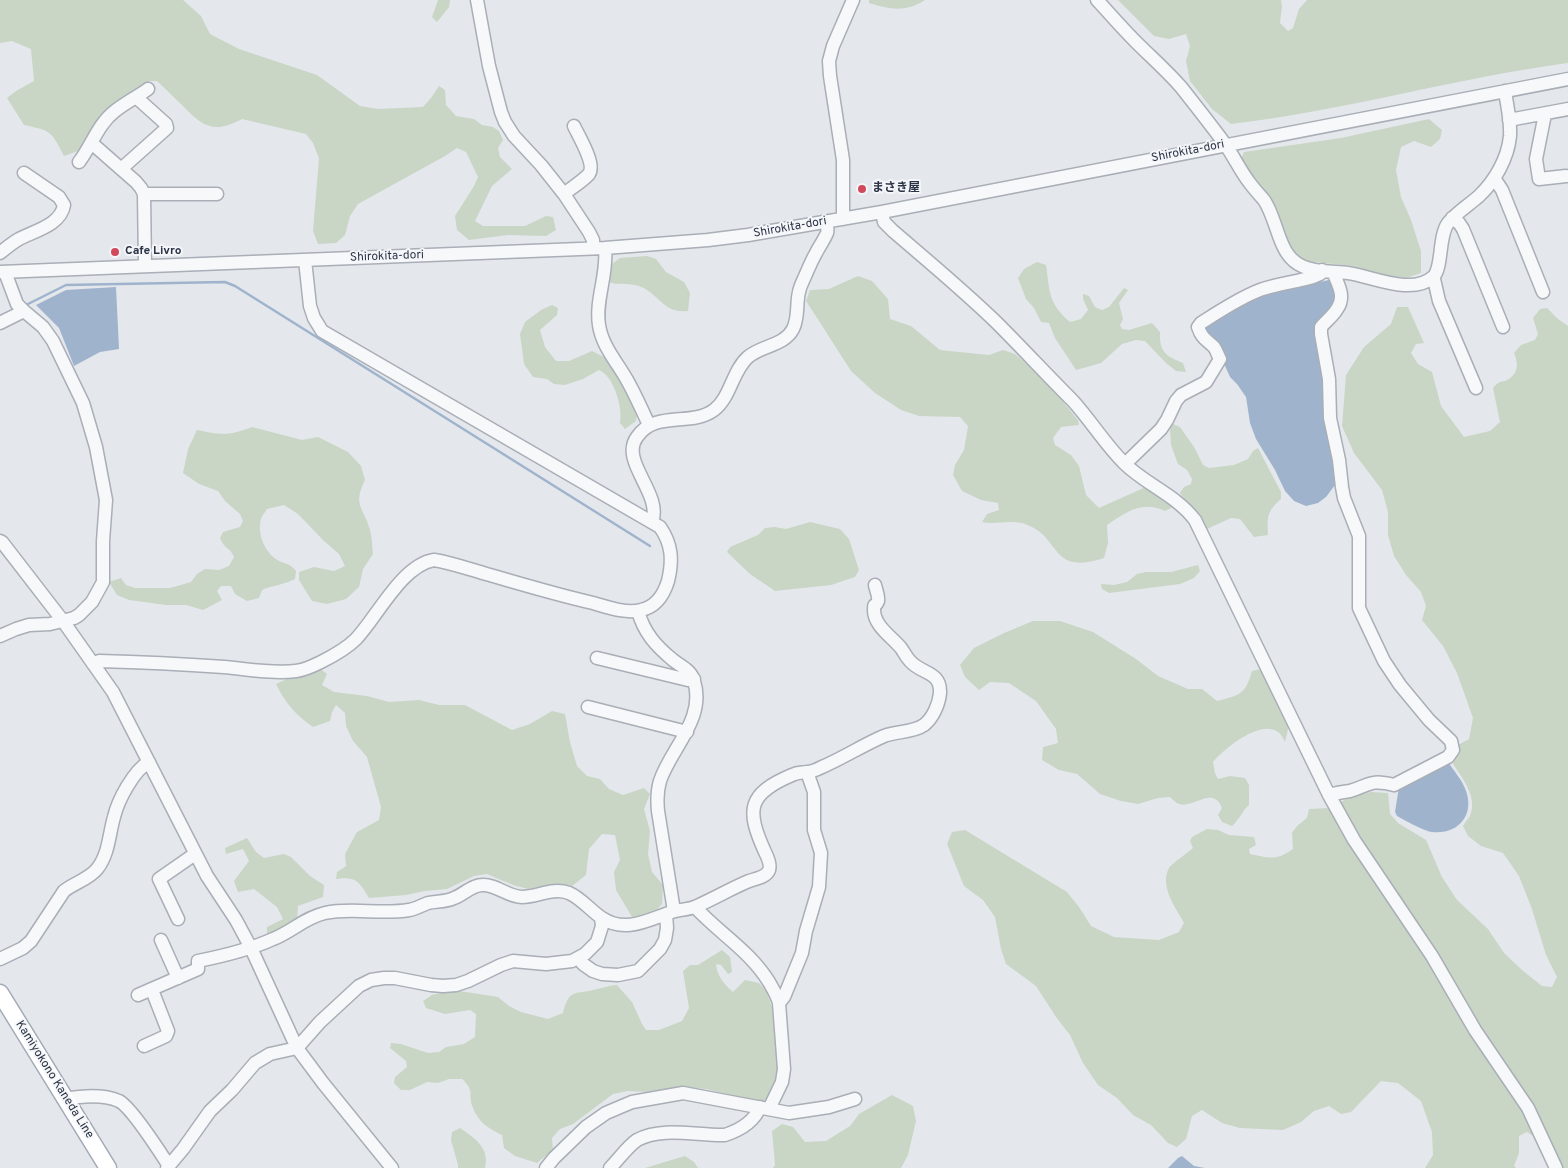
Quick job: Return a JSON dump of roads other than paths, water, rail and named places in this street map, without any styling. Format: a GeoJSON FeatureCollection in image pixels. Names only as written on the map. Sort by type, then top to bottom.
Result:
{"type":"FeatureCollection","features":[{"type":"Feature","properties":{"kind":"main road","name":"Kamiyokono Kaneda Line"},"geometry":{"type":"LineString","coordinates":[[0,992],[108,1168]]}},
{"type":"Feature","properties":{"kind":"street"},"geometry":{"type":"LineString","coordinates":[[477,0],[489,66],[505,122],[514,136],[541,165],[564,194],[606,257],[598,310],[598,324],[601,336],[628,381],[649,425]]}},
{"type":"Feature","properties":{"kind":"street"},"geometry":{"type":"LineString","coordinates":[[843,219],[843,160],[829,61],[833,46],[854,0]]}},
{"type":"Feature","properties":{"kind":"street"},"geometry":{"type":"LineString","coordinates":[[1097,0],[1180,87],[1225,145],[1264,201],[1285,248],[1293,260],[1301,265],[1327,271],[1350,273],[1388,283],[1400,284],[1423,282],[1432,278],[1438,265],[1442,235],[1452,218],[1480,196],[1494,178],[1506,155],[1510,136],[1505,91]]}},
{"type":"Feature","properties":{"kind":"street","name":"Shirokita-dori"},"geometry":{"type":"LineString","coordinates":[[3,272],[599,248],[724,238],[882,212],[1568,79]]}},
{"type":"Feature","properties":{"kind":"street"},"geometry":{"type":"LineString","coordinates":[[79,162],[106,119],[115,110],[137,98],[148,89]]}},
{"type":"Feature","properties":{"kind":"street"},"geometry":{"type":"LineString","coordinates":[[120,169],[167,128],[166,124],[137,98]]}},
{"type":"Feature","properties":{"kind":"street"},"geometry":{"type":"LineString","coordinates":[[1509,120],[1568,109]]}},
{"type":"Feature","properties":{"kind":"street"},"geometry":{"type":"LineString","coordinates":[[1545,114],[1536,159],[1539,179],[1566,176]]}},
{"type":"Feature","properties":{"kind":"street"},"geometry":{"type":"LineString","coordinates":[[564,194],[588,175],[591,169],[591,162],[574,126]]}},
{"type":"Feature","properties":{"kind":"street"},"geometry":{"type":"LineString","coordinates":[[91,145],[95,146],[136,182],[144,194],[144,266]]}},
{"type":"Feature","properties":{"kind":"street"},"geometry":{"type":"LineString","coordinates":[[0,253],[20,239],[48,225],[63,211],[64,205],[59,197],[24,173]]}},
{"type":"Feature","properties":{"kind":"street"},"geometry":{"type":"LineString","coordinates":[[1494,178],[1502,190],[1543,292]]}},
{"type":"Feature","properties":{"kind":"street"},"geometry":{"type":"LineString","coordinates":[[144,194],[217,194]]}},
{"type":"Feature","properties":{"kind":"street"},"geometry":{"type":"LineString","coordinates":[[882,212],[884,222],[893,231],[995,321],[1043,370],[1078,407],[1125,464],[1174,498],[1195,520],[1329,795],[1369,865],[1432,956],[1475,1030],[1528,1108],[1556,1168]]}},
{"type":"Feature","properties":{"kind":"street"},"geometry":{"type":"LineString","coordinates":[[1452,218],[1459,223],[1462,229],[1503,327]]}},
{"type":"Feature","properties":{"kind":"street"},"geometry":{"type":"LineString","coordinates":[[652,522],[655,514],[652,502],[635,463],[633,453],[633,444],[636,438],[649,425],[698,416],[713,411],[725,396],[737,371],[749,356],[785,338],[792,330],[797,317],[799,291],[815,254],[827,234],[827,222]]}},
{"type":"Feature","properties":{"kind":"street"},"geometry":{"type":"LineString","coordinates":[[93,664],[99,662],[149,662],[272,671],[306,669],[341,652],[356,639],[388,597],[408,575],[419,565],[426,561],[434,560],[611,608],[638,611],[651,606],[660,599],[666,587],[672,559],[667,537],[660,526],[322,331],[314,318],[310,306],[305,260]]}},
{"type":"Feature","properties":{"kind":"street"},"geometry":{"type":"LineString","coordinates":[[1125,464],[1161,429],[1181,395],[1206,382],[1220,359],[1215,348],[1206,341],[1198,330],[1201,323],[1230,305],[1262,289],[1313,278],[1327,271]]}},
{"type":"Feature","properties":{"kind":"street"},"geometry":{"type":"LineString","coordinates":[[1327,271],[1342,293],[1338,309],[1321,327],[1321,334],[1328,379],[1330,418],[1339,460],[1344,498],[1359,536],[1359,608],[1384,661],[1400,686],[1429,720],[1451,741],[1453,750],[1448,757],[1394,785],[1381,782],[1368,783],[1329,795]]}},
{"type":"Feature","properties":{"kind":"street"},"geometry":{"type":"LineString","coordinates":[[0,636],[29,625],[63,621],[79,615],[92,602],[103,582],[102,541],[106,500],[96,447],[83,403],[49,334],[17,304],[3,272]]}},
{"type":"Feature","properties":{"kind":"street"},"geometry":{"type":"LineString","coordinates":[[1432,278],[1439,301],[1476,388]]}},
{"type":"Feature","properties":{"kind":"street"},"geometry":{"type":"LineString","coordinates":[[0,323],[24,311]]}},
{"type":"Feature","properties":{"kind":"street"},"geometry":{"type":"LineString","coordinates":[[0,541],[63,621],[113,692],[206,876],[236,920],[251,948],[297,1048],[392,1168]]}},
{"type":"Feature","properties":{"kind":"street"},"geometry":{"type":"LineString","coordinates":[[138,995],[198,969],[198,961],[251,948],[272,940],[289,932],[312,917],[324,913],[409,910],[428,903],[457,897],[484,884],[514,896],[522,897],[550,891],[568,892],[601,918],[621,926],[633,925],[647,922],[670,912],[696,907],[767,874],[770,866],[754,824],[753,815],[756,800],[762,792],[781,780],[799,772],[807,772],[822,767],[884,736],[921,727],[929,721],[935,711],[939,699],[939,683],[935,676],[908,660],[902,649],[879,624],[874,611],[878,594],[874,585]]}},
{"type":"Feature","properties":{"kind":"street"},"geometry":{"type":"LineString","coordinates":[[578,958],[583,964],[602,974],[618,975],[638,971],[660,949],[665,940],[670,912],[657,795],[660,780],[668,763],[687,732],[697,702],[697,690],[690,672],[649,637],[638,611]]}},
{"type":"Feature","properties":{"kind":"street"},"geometry":{"type":"LineString","coordinates":[[597,658],[688,680],[694,679]]}},
{"type":"Feature","properties":{"kind":"street"},"geometry":{"type":"LineString","coordinates":[[588,707],[687,732]]}},
{"type":"Feature","properties":{"kind":"street"},"geometry":{"type":"LineString","coordinates":[[0,959],[23,948],[31,941],[64,891],[90,875],[97,868],[109,842],[114,814],[122,796],[132,779],[149,762]]}},
{"type":"Feature","properties":{"kind":"street"},"geometry":{"type":"LineString","coordinates":[[780,1003],[802,953],[819,887],[821,853],[814,830],[814,792],[807,772]]}},
{"type":"Feature","properties":{"kind":"street"},"geometry":{"type":"LineString","coordinates":[[178,919],[159,879],[195,854]]}},
{"type":"Feature","properties":{"kind":"street"},"geometry":{"type":"LineString","coordinates":[[610,1168],[636,1141],[660,1132],[725,1135],[735,1132],[765,1108],[782,1082],[784,1069],[778,996],[760,968],[709,922],[696,907]]}},
{"type":"Feature","properties":{"kind":"street"},"geometry":{"type":"LineString","coordinates":[[65,1099],[93,1096],[121,1102],[145,1131],[168,1167],[210,1111],[232,1090],[255,1063],[270,1054],[297,1048],[352,990],[371,980],[395,978],[431,986],[456,985],[513,961],[560,963],[572,961],[585,954],[597,942],[602,926],[601,918]]}},
{"type":"Feature","properties":{"kind":"street"},"geometry":{"type":"LineString","coordinates":[[161,940],[178,978]]}},
{"type":"Feature","properties":{"kind":"street"},"geometry":{"type":"LineString","coordinates":[[144,1046],[166,1036],[168,1030],[152,990]]}},
{"type":"Feature","properties":{"kind":"street"},"geometry":{"type":"LineString","coordinates":[[546,1168],[586,1127],[606,1113],[632,1102],[683,1092],[790,1113],[799,1113],[855,1099]]}},
{"type":"Feature","properties":{"kind":"water"},"geometry":{"type":"Polygon","coordinates":[[[1329,280],[1336,292],[1335,302],[1330,311],[1320,320],[1337,474],[1335,485],[1326,497],[1318,503],[1306,506],[1294,501],[1285,491],[1256,439],[1250,423],[1246,397],[1230,377],[1218,350],[1204,329],[1230,311],[1264,294],[1329,280]]]}},
{"type":"Feature","properties":{"kind":"water"},"geometry":{"type":"Polygon","coordinates":[[[116,287],[119,349],[100,352],[74,366],[59,328],[36,305],[66,290],[116,287]]]}},
{"type":"Feature","properties":{"kind":"water"},"geometry":{"type":"Polygon","coordinates":[[[1448,762],[1466,791],[1468,808],[1462,822],[1449,830],[1432,832],[1397,816],[1395,812],[1399,787],[1448,762]]]}},
{"type":"Feature","properties":{"kind":"water"},"geometry":{"type":"Polygon","coordinates":[[[1182,1156],[1194,1166],[1205,1168],[1168,1168],[1182,1156]]]}},
{"type":"Feature","properties":{"kind":"waterway"},"geometry":{"type":"LineString","coordinates":[[24,306],[66,285],[225,282],[235,286],[650,546]]}},
{"type":"Feature","properties":{"kind":"place","name":"まさき屋"},"geometry":{"type":"Point","coordinates":[862,189]}},
{"type":"Feature","properties":{"kind":"place","name":"Cafe Livro"},"geometry":{"type":"Point","coordinates":[115,252]}}]}
